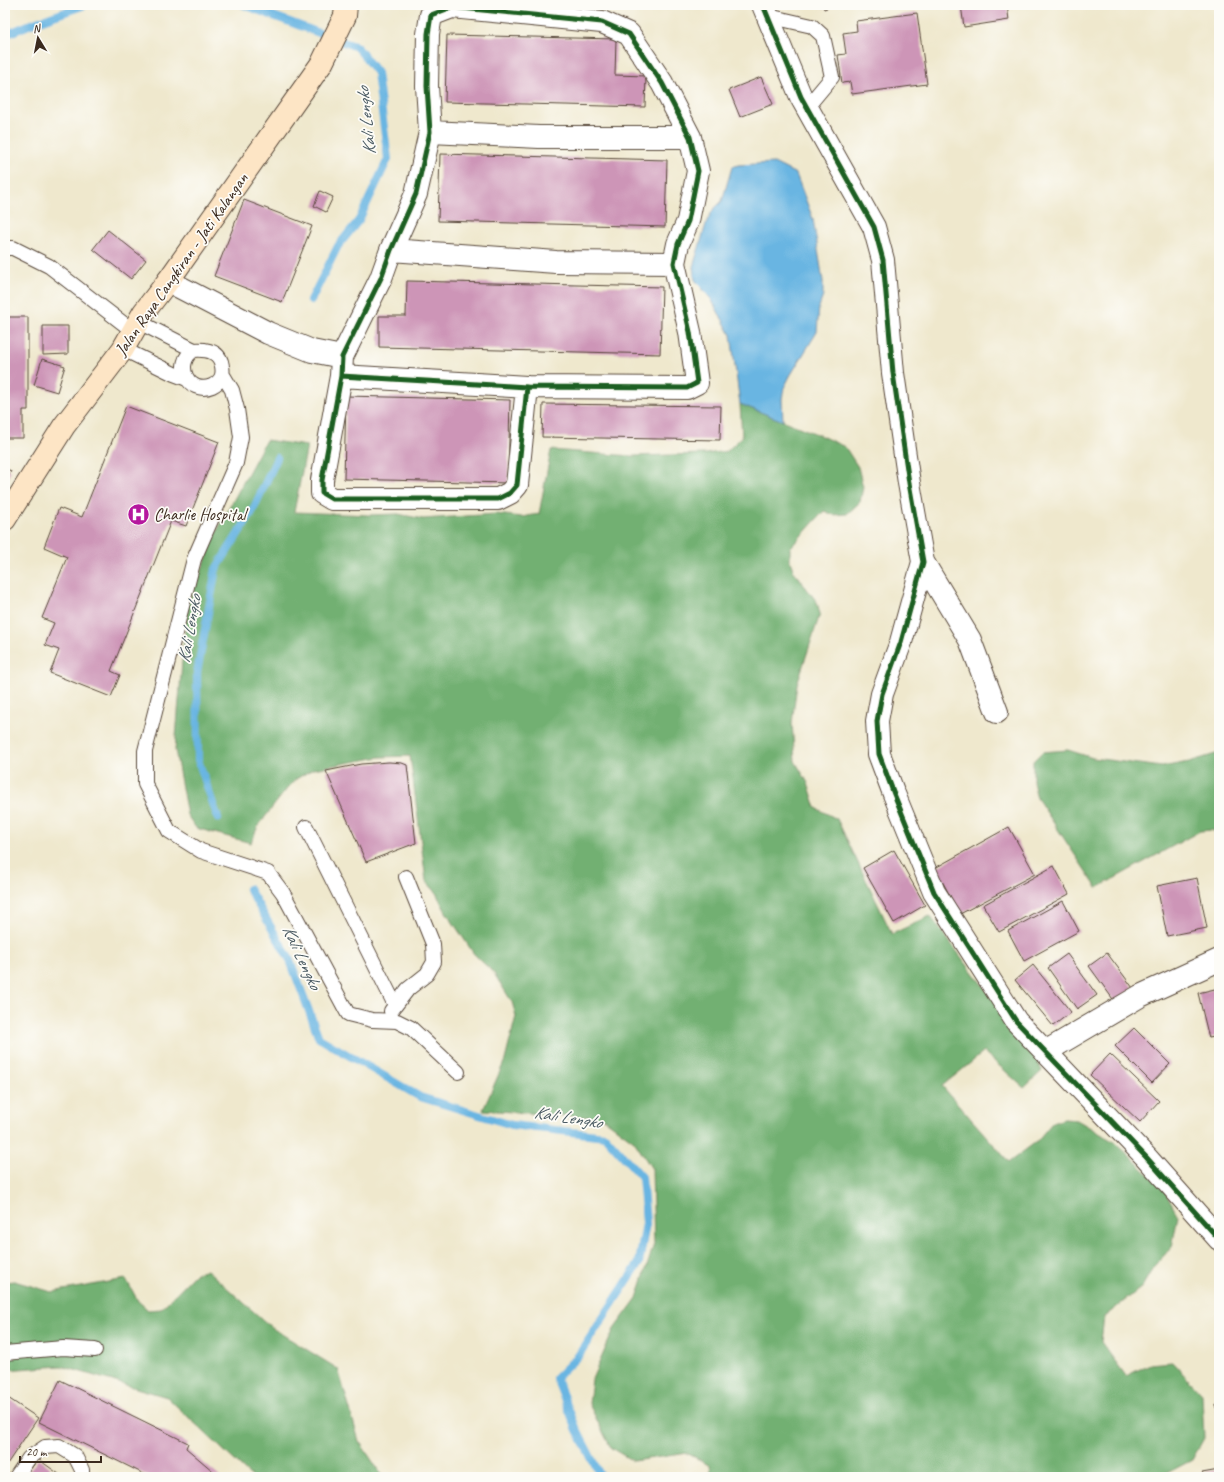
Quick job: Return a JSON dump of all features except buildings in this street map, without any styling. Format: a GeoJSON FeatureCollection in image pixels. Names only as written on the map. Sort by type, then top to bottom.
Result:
{"type":"FeatureCollection","features":[{"type":"Feature","properties":{"kind":"street"},"geometry":{"type":"LineString","coordinates":[[168,281],[268,333],[312,351],[342,366],[527,387],[687,388],[696,383],[690,332],[674,263],[678,244],[688,221],[698,171],[690,137],[662,84],[629,34],[602,22],[452,7],[431,15],[428,34],[427,86],[430,132],[416,194],[342,366],[322,480],[322,493],[332,499],[498,499],[510,493],[517,485],[527,387]]}},
{"type":"Feature","properties":{"kind":"street"},"geometry":{"type":"LineString","coordinates":[[766,10],[801,97],[874,227],[883,260],[893,373],[909,483],[923,562],[970,640],[997,712]]}},
{"type":"Feature","properties":{"kind":"street","name":"Jalan Raya Cangkiran - Jati Kalangan"},"geometry":{"type":"LineString","coordinates":[[5,519],[64,426],[132,334],[144,312],[168,281],[322,63],[345,11]]}},
{"type":"Feature","properties":{"kind":"street"},"geometry":{"type":"LineString","coordinates":[[430,132],[539,137],[690,137]]}},
{"type":"Feature","properties":{"kind":"street"},"geometry":{"type":"LineString","coordinates":[[391,250],[556,262],[674,263]]}},
{"type":"Feature","properties":{"kind":"street"},"geometry":{"type":"LineString","coordinates":[[923,562],[901,642],[882,694],[877,721],[879,754],[934,892],[1016,1021],[1146,1157],[1219,1239]]}},
{"type":"Feature","properties":{"kind":"street"},"geometry":{"type":"LineString","coordinates":[[1045,1052],[1140,996],[1219,960]]}},
{"type":"Feature","properties":{"kind":"lane"},"geometry":{"type":"LineString","coordinates":[[766,10],[812,26],[823,36],[832,77],[807,107]]}},
{"type":"Feature","properties":{"kind":"lane"},"geometry":{"type":"LineString","coordinates":[[5,248],[13,248],[49,266],[132,334],[174,374],[187,379],[195,386],[204,388],[218,383],[223,375]]}},
{"type":"Feature","properties":{"kind":"lane"},"geometry":{"type":"LineString","coordinates":[[132,334],[194,350],[206,350],[215,353],[221,362],[223,375],[234,396],[241,437],[236,463],[194,559],[145,751],[145,784],[169,831],[201,852],[268,873],[283,893],[348,1014],[372,1020],[397,1021],[411,1028],[458,1072]]}},
{"type":"Feature","properties":{"kind":"lane"},"geometry":{"type":"LineString","coordinates":[[187,379],[184,364],[187,356],[194,350]]}},
{"type":"Feature","properties":{"kind":"lane"},"geometry":{"type":"LineString","coordinates":[[306,827],[395,1005]]}},
{"type":"Feature","properties":{"kind":"lane"},"geometry":{"type":"LineString","coordinates":[[383,1020],[408,989],[427,974],[434,962],[433,944],[406,877]]}},
{"type":"Feature","properties":{"kind":"lane"},"geometry":{"type":"LineString","coordinates":[[5,1353],[63,1348],[95,1350]]}},
{"type":"Feature","properties":{"kind":"lane"},"geometry":{"type":"LineString","coordinates":[[16,1477],[29,1458],[45,1447],[59,1446],[76,1456],[82,1470],[82,1477]]}},
{"type":"Feature","properties":{"kind":"green space"},"geometry":{"type":"Polygon","coordinates":[[[740,404],[817,434],[845,447],[858,467],[863,487],[860,502],[847,514],[834,515],[824,511],[790,548],[790,561],[794,572],[817,602],[820,614],[797,684],[792,723],[795,761],[808,783],[816,808],[837,819],[892,934],[930,916],[1034,1053],[1042,1071],[1024,1088],[984,1052],[942,1086],[1009,1162],[1036,1142],[1052,1123],[1064,1119],[1077,1120],[1116,1143],[1163,1188],[1178,1216],[1172,1247],[1154,1266],[1142,1287],[1104,1317],[1101,1342],[1126,1376],[1150,1364],[1172,1362],[1202,1394],[1204,1438],[1192,1460],[1167,1473],[1167,1477],[712,1477],[710,1466],[688,1453],[633,1461],[611,1448],[589,1404],[592,1379],[614,1329],[637,1298],[654,1244],[652,1169],[634,1141],[603,1118],[483,1110],[505,1060],[516,1016],[512,1002],[493,972],[474,954],[446,912],[435,891],[426,881],[410,756],[380,757],[313,769],[296,779],[286,790],[258,826],[251,843],[196,828],[187,815],[175,750],[188,604],[219,527],[266,440],[307,446],[294,512],[369,515],[398,514],[423,519],[496,514],[522,517],[539,514],[551,450],[632,456],[706,454],[727,451],[742,437],[740,404]]]}},
{"type":"Feature","properties":{"kind":"green space"},"geometry":{"type":"Polygon","coordinates":[[[1068,750],[1093,758],[1162,767],[1189,762],[1219,753],[1219,835],[1212,830],[1200,831],[1097,888],[1037,798],[1033,782],[1033,761],[1042,752],[1068,750]]]}},
{"type":"Feature","properties":{"kind":"green space"},"geometry":{"type":"Polygon","coordinates":[[[207,1270],[272,1328],[338,1369],[359,1441],[383,1477],[252,1477],[167,1397],[61,1366],[5,1370],[5,1282],[14,1281],[52,1292],[126,1279],[138,1301],[148,1310],[161,1309],[195,1274],[207,1270]]]}},
{"type":"Feature","properties":{"kind":"water"},"geometry":{"type":"Polygon","coordinates":[[[774,163],[796,174],[813,219],[823,281],[823,296],[819,307],[817,332],[784,388],[782,399],[783,421],[740,404],[731,335],[711,299],[695,280],[693,267],[707,221],[713,210],[722,201],[732,167],[738,165],[774,163]]]}},
{"type":"Feature","properties":{"kind":"waterway","name":"Kali Lengko"},"geometry":{"type":"LineString","coordinates":[[5,35],[85,5]]}},
{"type":"Feature","properties":{"kind":"waterway","name":"Kali Lengko"},"geometry":{"type":"LineString","coordinates":[[244,5],[357,47],[377,73],[388,159],[359,220],[338,246],[311,300]]}},
{"type":"Feature","properties":{"kind":"waterway","name":"Kali Lengko"},"geometry":{"type":"LineString","coordinates":[[218,818],[198,760],[197,673],[216,569],[252,512],[277,458]]}},
{"type":"Feature","properties":{"kind":"waterway","name":"Kali Lengko"},"geometry":{"type":"LineString","coordinates":[[249,889],[290,960],[319,1038],[420,1097],[512,1125],[605,1136],[642,1177],[646,1223],[639,1263],[578,1356],[556,1378],[577,1430],[601,1477]]}},
{"type":"Feature","properties":{"kind":"cycle path"},"geometry":{"type":"LineString","coordinates":[[763,5],[801,97],[874,227],[883,260],[893,373],[909,483],[923,562],[901,642],[882,694],[877,721],[879,754],[934,892],[1016,1021],[1146,1157],[1219,1239]]}},
{"type":"Feature","properties":{"kind":"cycle path"},"geometry":{"type":"LineString","coordinates":[[341,376],[527,387],[687,388],[697,383],[690,332],[674,263],[678,244],[688,221],[698,171],[690,137],[662,83],[629,34],[602,22],[452,7],[431,15],[428,34],[427,86],[430,132],[416,194],[391,250],[381,278],[342,357],[341,376],[322,480],[322,493],[332,499],[498,499],[510,493],[517,485],[527,387]]}},
{"type":"Feature","properties":{"kind":"place","name":"Charlie Hospital"},"geometry":{"type":"Point","coordinates":[139,514]}}]}
